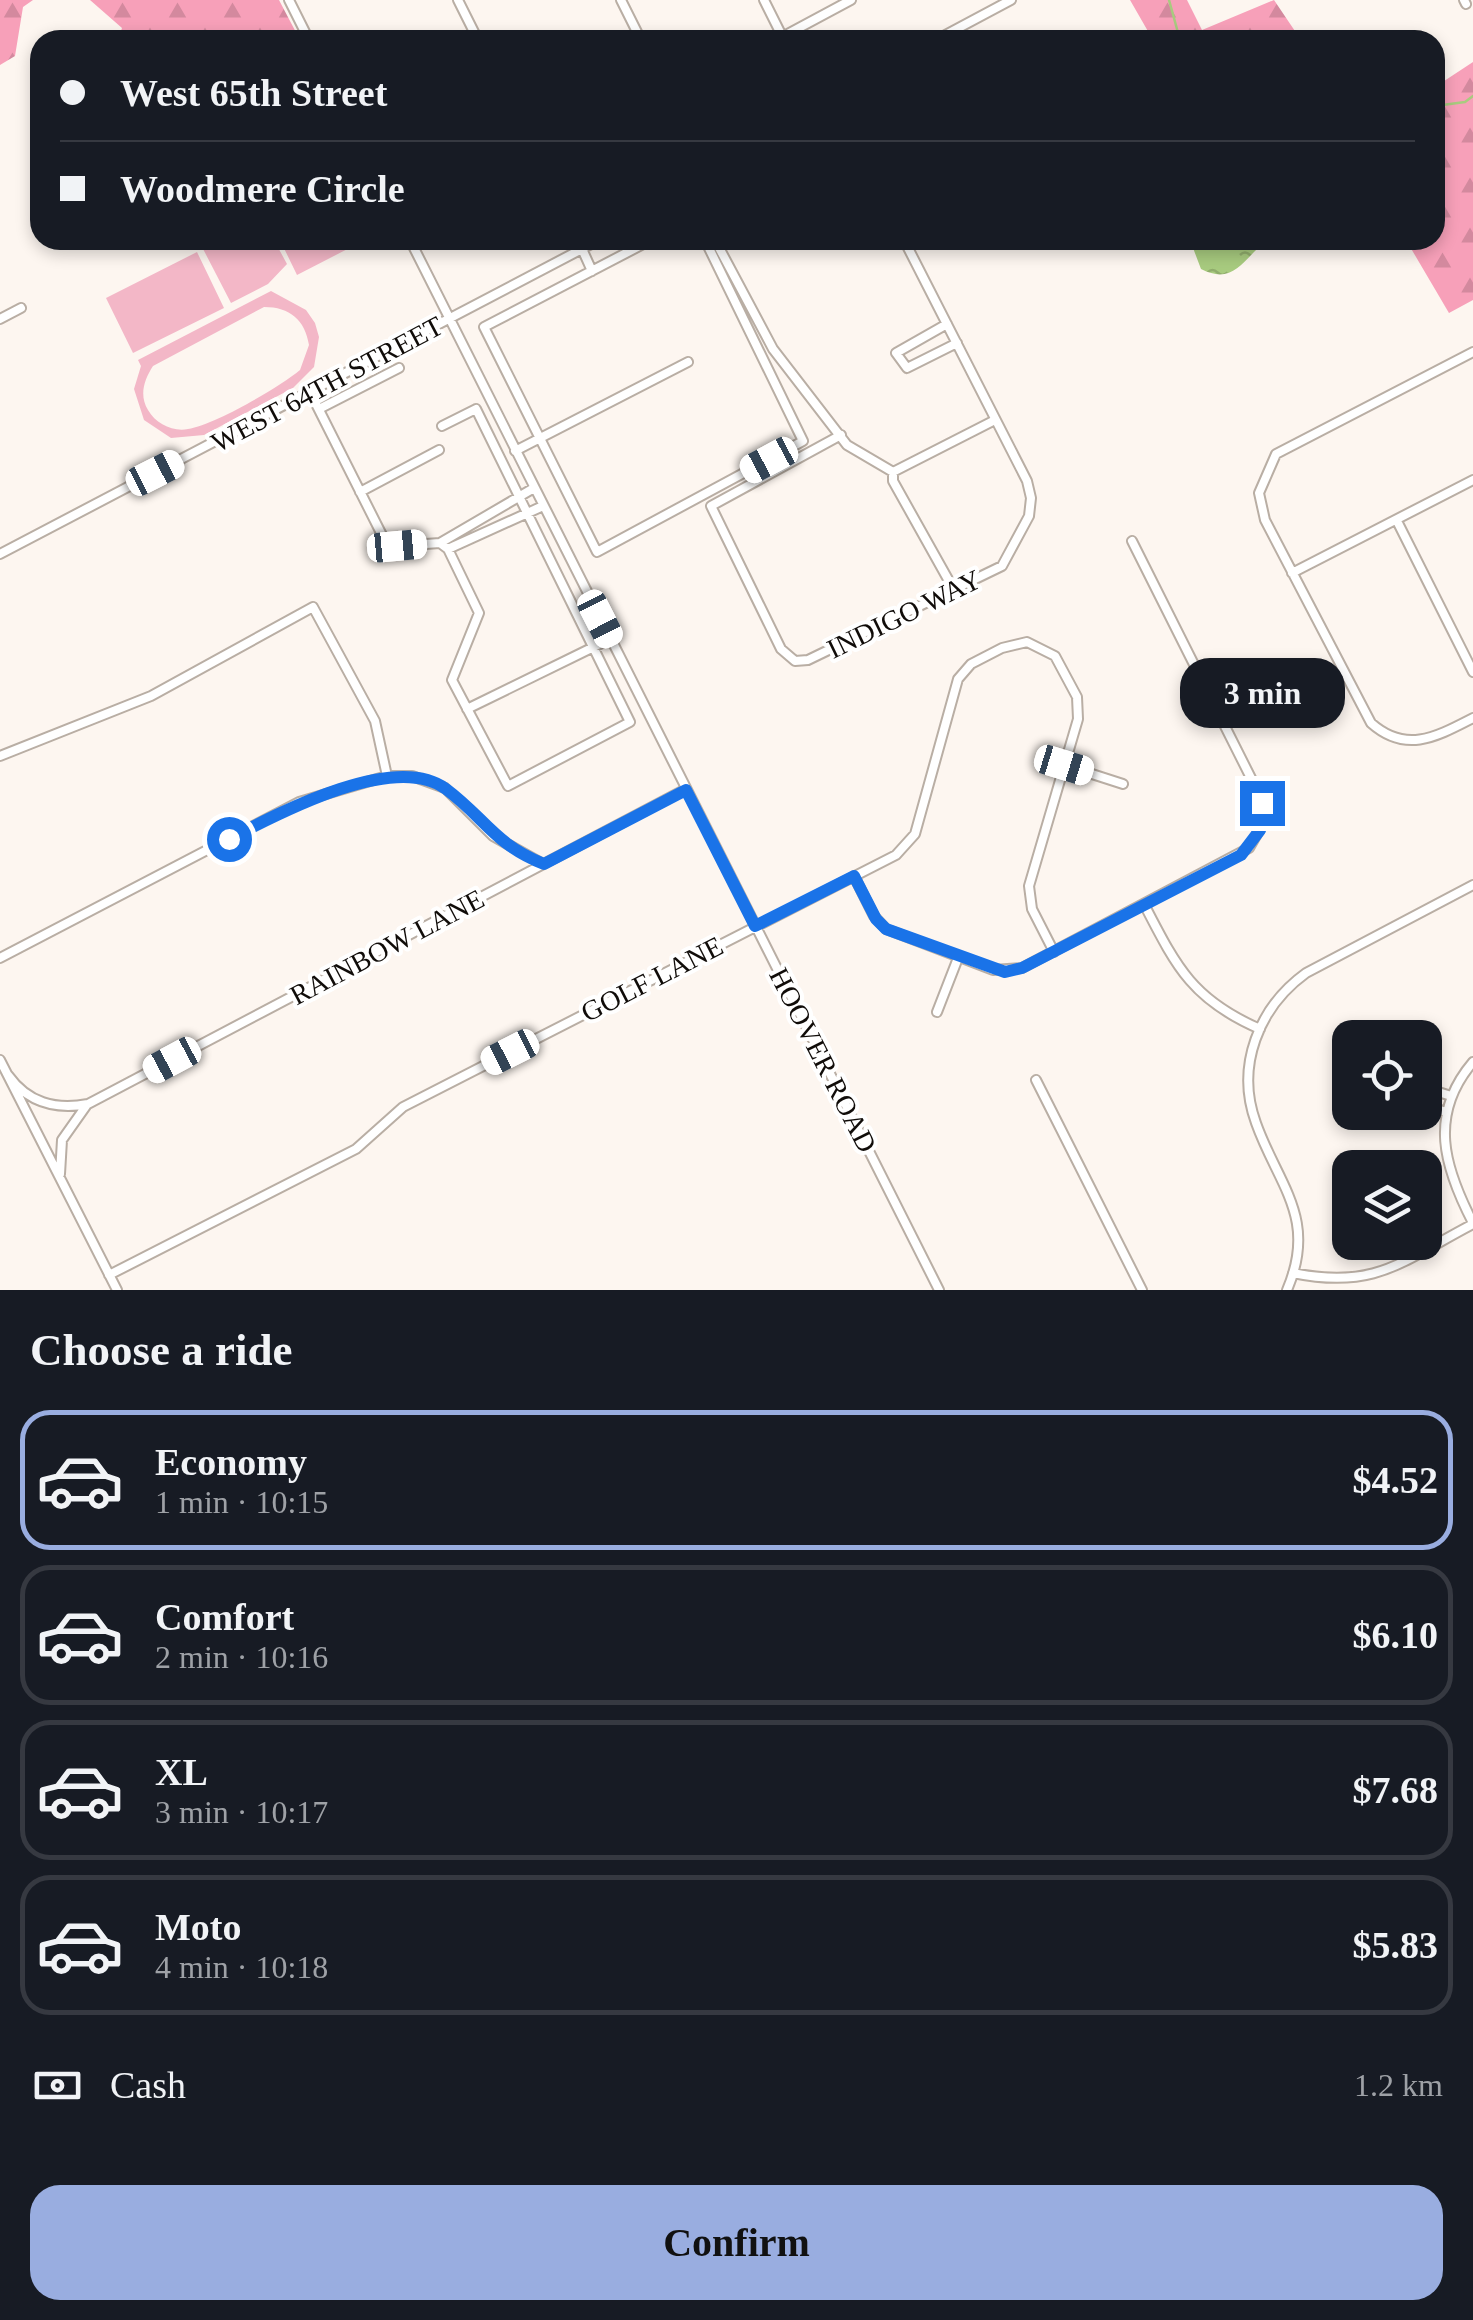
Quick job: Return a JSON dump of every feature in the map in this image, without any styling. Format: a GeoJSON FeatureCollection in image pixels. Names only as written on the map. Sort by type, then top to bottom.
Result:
{"type":"FeatureCollection","features":[{"type":"Feature","properties":{"kind":"street"},"geometry":{"type":"LineString","coordinates":[[288,0],[304,30]]}},
{"type":"Feature","properties":{"kind":"street"},"geometry":{"type":"LineString","coordinates":[[458,0],[473,30]]}},
{"type":"Feature","properties":{"kind":"street"},"geometry":{"type":"LineString","coordinates":[[621,0],[636,30]]}},
{"type":"Feature","properties":{"kind":"street"},"geometry":{"type":"LineString","coordinates":[[764,0],[779,30]]}},
{"type":"Feature","properties":{"kind":"street"},"geometry":{"type":"LineString","coordinates":[[799,30],[851,0]]}},
{"type":"Feature","properties":{"kind":"street"},"geometry":{"type":"LineString","coordinates":[[955,30],[1011,0]]}},
{"type":"Feature","properties":{"kind":"street","name":"HOOVER ROAD"},"geometry":{"type":"LineString","coordinates":[[415,250],[940,1290]]}},
{"type":"Feature","properties":{"kind":"street","name":"WEST 64TH STREET"},"geometry":{"type":"LineString","coordinates":[[0,554],[450,319],[570,250]]}},
{"type":"Feature","properties":{"kind":"street"},"geometry":{"type":"LineString","coordinates":[[583,250],[592,270]]}},
{"type":"Feature","properties":{"kind":"street"},"geometry":{"type":"LineString","coordinates":[[631,250],[489,322],[485,333],[597,552],[803,441],[710,250]]}},
{"type":"Feature","properties":{"kind":"street"},"geometry":{"type":"LineString","coordinates":[[720,250],[767,341],[841,436],[854,451],[894,472]]}},
{"type":"Feature","properties":{"kind":"street"},"geometry":{"type":"LineString","coordinates":[[894,472],[995,420],[909,250]]}},
{"type":"Feature","properties":{"kind":"street"},"geometry":{"type":"LineString","coordinates":[[0,320],[22,308]]}},
{"type":"Feature","properties":{"kind":"street"},"geometry":{"type":"LineString","coordinates":[[947,324],[896,353],[908,368],[956,343]]}},
{"type":"Feature","properties":{"kind":"street"},"geometry":{"type":"LineString","coordinates":[[1473,352],[1276,454],[1269,463],[1259,502],[1371,723],[1386,736],[1414,743],[1473,718]]}},
{"type":"Feature","properties":{"kind":"street"},"geometry":{"type":"LineString","coordinates":[[515,451],[688,362]]}},
{"type":"Feature","properties":{"kind":"street","name":"WEST 64TH STREET"},"geometry":{"type":"LineString","coordinates":[[319,409],[399,368]]}},
{"type":"Feature","properties":{"kind":"street"},"geometry":{"type":"LineString","coordinates":[[310,392],[390,545],[444,546],[543,506]]}},
{"type":"Feature","properties":{"kind":"street"},"geometry":{"type":"LineString","coordinates":[[442,426],[476,408],[630,722],[508,786],[452,680],[479,612],[444,546]]}},
{"type":"Feature","properties":{"kind":"street","name":"INDIGO WAY"},"geometry":{"type":"LineString","coordinates":[[841,436],[711,506],[781,649],[796,661],[826,652],[1006,563],[1031,502],[1027,482],[995,420]]}},
{"type":"Feature","properties":{"kind":"street"},"geometry":{"type":"LineString","coordinates":[[360,492],[439,450]]}},
{"type":"Feature","properties":{"kind":"street"},"geometry":{"type":"LineString","coordinates":[[894,472],[892,481],[954,590]]}},
{"type":"Feature","properties":{"kind":"street"},"geometry":{"type":"LineString","coordinates":[[1292,572],[1473,480]]}},
{"type":"Feature","properties":{"kind":"street"},"geometry":{"type":"LineString","coordinates":[[444,546],[534,488]]}},
{"type":"Feature","properties":{"kind":"street"},"geometry":{"type":"LineString","coordinates":[[1397,521],[1473,672]]}},
{"type":"Feature","properties":{"kind":"street"},"geometry":{"type":"LineString","coordinates":[[854,876],[882,926],[958,958],[1005,972],[1054,952],[1238,857],[1260,830],[1260,796],[1132,541]]}},
{"type":"Feature","properties":{"kind":"street"},"geometry":{"type":"LineString","coordinates":[[0,756],[151,696],[313,607],[375,721],[387,776]]}},
{"type":"Feature","properties":{"kind":"street"},"geometry":{"type":"LineString","coordinates":[[467,709],[610,638]]}},
{"type":"Feature","properties":{"kind":"street","name":"GOLF LANE"},"geometry":{"type":"LineString","coordinates":[[109,1275],[356,1149],[403,1107],[896,855],[912,840],[942,748],[955,686],[968,666],[1006,646],[1037,644],[1058,658],[1076,694],[1078,719],[1064,765]]}},
{"type":"Feature","properties":{"kind":"street"},"geometry":{"type":"LineString","coordinates":[[1054,952],[1032,910],[1028,889],[1064,765],[1124,784]]}},
{"type":"Feature","properties":{"kind":"street"},"geometry":{"type":"LineString","coordinates":[[0,958],[299,802],[387,776],[412,776],[445,788],[493,836],[544,864]]}},
{"type":"Feature","properties":{"kind":"street","name":"RAINBOW LANE"},"geometry":{"type":"LineString","coordinates":[[60,1178],[62,1140],[88,1104],[686,790]]}},
{"type":"Feature","properties":{"kind":"street"},"geometry":{"type":"LineString","coordinates":[[1287,1290],[1294,1274],[1298,1243],[1294,1205],[1255,1122],[1248,1092],[1250,1061],[1260,1029],[1282,994],[1306,973],[1473,885]]}},
{"type":"Feature","properties":{"kind":"street"},"geometry":{"type":"LineString","coordinates":[[1145,906],[1192,986],[1222,1011],[1260,1029]]}},
{"type":"Feature","properties":{"kind":"street"},"geometry":{"type":"LineString","coordinates":[[937,1012],[958,958]]}},
{"type":"Feature","properties":{"kind":"street"},"geometry":{"type":"LineString","coordinates":[[0,1060],[117,1290]]}},
{"type":"Feature","properties":{"kind":"street"},"geometry":{"type":"LineString","coordinates":[[1294,1274],[1334,1281],[1365,1279],[1473,1224],[1446,1163],[1446,1112],[1451,1096],[1473,1062]]}},
{"type":"Feature","properties":{"kind":"street"},"geometry":{"type":"LineString","coordinates":[[8,1075],[26,1094],[44,1103],[67,1107],[88,1104]]}},
{"type":"Feature","properties":{"kind":"street"},"geometry":{"type":"LineString","coordinates":[[1036,1080],[1142,1290]]}},
{"type":"Feature","properties":{"kind":"street"},"geometry":{"type":"LineString","coordinates":[[1442,1093],[1451,1096]]}},
{"type":"Feature","properties":{"kind":"street"},"geometry":{"type":"LineString","coordinates":[[1442,1111],[1446,1112]]}},
{"type":"Feature","properties":{"kind":"green space"},"geometry":{"type":"Polygon","coordinates":[[[0,0],[33,0],[23,7],[15,56],[0,65],[0,0]]]}},
{"type":"Feature","properties":{"kind":"green space"},"geometry":{"type":"Polygon","coordinates":[[[90,0],[279,0],[295,30],[121,30],[90,0]]]}},
{"type":"Feature","properties":{"kind":"green space"},"geometry":{"type":"Polygon","coordinates":[[[1130,0],[1187,0],[1202,30],[1147,30],[1130,0]]]}},
{"type":"Feature","properties":{"kind":"green space"},"geometry":{"type":"Polygon","coordinates":[[[1274,0],[1294,30],[1202,30],[1274,0]]]}},
{"type":"Feature","properties":{"kind":"green space"},"geometry":{"type":"Polygon","coordinates":[[[1473,62],[1473,300],[1449,313],[1412,250],[1445,250],[1445,80],[1473,62]]]}},
{"type":"Feature","properties":{"kind":"shaded area"},"geometry":{"type":"Polygon","coordinates":[[[204,250],[279,250],[287,264],[268,284],[231,303],[204,250]]]}},
{"type":"Feature","properties":{"kind":"shaded area"},"geometry":{"type":"Polygon","coordinates":[[[285,250],[346,250],[297,275],[285,250]]]}},
{"type":"Feature","properties":{"kind":"shaded area"},"geometry":{"type":"Polygon","coordinates":[[[197,252],[224,308],[133,353],[106,298],[197,252]]]}},
{"type":"Feature","properties":{"kind":"shaded area"},"geometry":{"type":"Polygon","coordinates":[[[271,291],[306,310],[319,337],[314,367],[293,388],[204,435],[171,438],[144,420],[134,389],[141,366],[138,360],[271,291]],[[264,307],[153,366],[143,393],[151,415],[171,428],[200,426],[246,404],[300,370],[309,345],[304,329],[289,312],[264,307]]]}},
{"type":"Feature","properties":{"kind":"water"},"geometry":{"type":"Polygon","coordinates":[[[1194,250],[1256,250],[1230,272],[1201,269],[1194,250]]]}},
{"type":"Feature","properties":{"kind":"waterway"},"geometry":{"type":"LineString","coordinates":[[1169,0],[1177,30]]}},
{"type":"Feature","properties":{"kind":"waterway"},"geometry":{"type":"LineString","coordinates":[[1445,105],[1465,102],[1473,96]]}},
{"type":"Feature","properties":{"kind":"route"},"geometry":{"type":"LineString","coordinates":[[229,839],[299,802],[387,776],[412,776],[445,788],[493,836],[517,853],[544,864],[686,790],[755,926],[854,876],[876,919],[886,929],[1005,972],[1022,968],[1241,855],[1260,830],[1262,803]]}}]}
